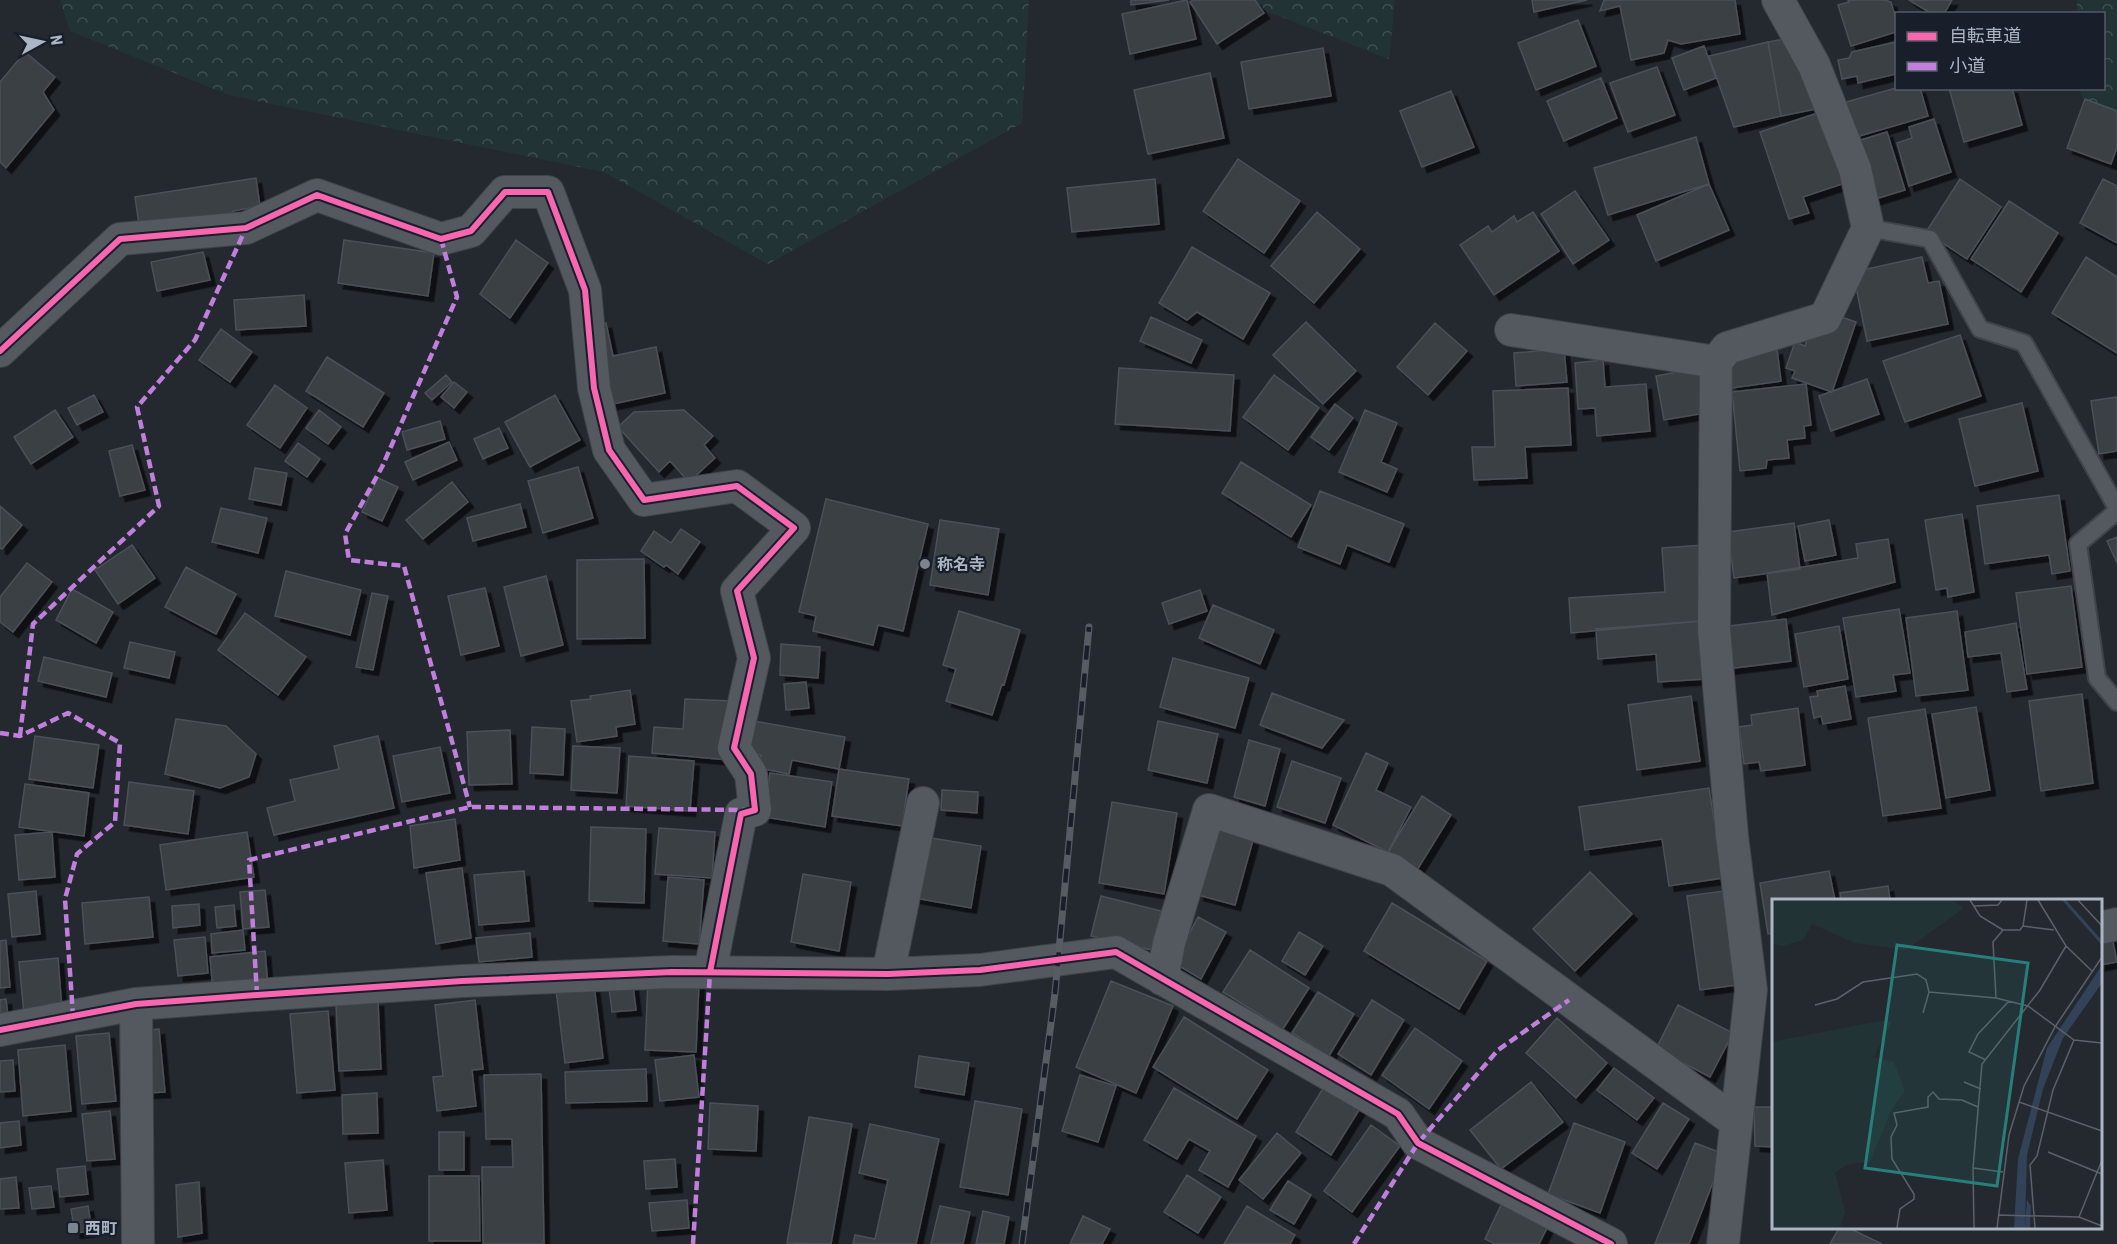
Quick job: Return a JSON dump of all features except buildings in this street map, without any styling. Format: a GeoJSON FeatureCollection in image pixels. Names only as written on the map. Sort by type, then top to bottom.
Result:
{"type":"FeatureCollection","features":[{"type":"Feature","properties":{"kind":"street"},"geometry":{"type":"LineString","coordinates":[[1723,1244],[1736,1122],[1762,989],[1732,836],[1714,629],[1716,362],[1727,348],[1825,318],[1868,228],[1855,169],[1814,65],[1778,0]]}},
{"type":"Feature","properties":{"kind":"street"},"geometry":{"type":"LineString","coordinates":[[0,351],[120,239],[246,228],[317,195],[441,239],[471,231],[505,192],[548,192],[585,290],[594,388],[609,450],[644,500],[737,486],[794,528],[736,591],[754,658],[734,748],[751,774],[755,810],[741,814],[710,972]]}},
{"type":"Feature","properties":{"kind":"street"},"geometry":{"type":"LineString","coordinates":[[1511,330],[1716,362]]}},
{"type":"Feature","properties":{"kind":"street"},"geometry":{"type":"LineString","coordinates":[[888,974],[922,802]]}},
{"type":"Feature","properties":{"kind":"street"},"geometry":{"type":"LineString","coordinates":[[1162,979],[1169,943],[1209,810],[1392,870],[1736,1122]]}},
{"type":"Feature","properties":{"kind":"street"},"geometry":{"type":"LineString","coordinates":[[2102,928],[2117,924]]}},
{"type":"Feature","properties":{"kind":"street"},"geometry":{"type":"LineString","coordinates":[[0,1030],[135,1004],[462,981],[672,972],[888,974],[980,970],[1116,952],[1398,1114],[1418,1143],[1611,1244]]}},
{"type":"Feature","properties":{"kind":"street"},"geometry":{"type":"LineString","coordinates":[[135,1004],[138,1244]]}},
{"type":"Feature","properties":{"kind":"lane"},"geometry":{"type":"LineString","coordinates":[[1868,228],[1930,239],[1980,329],[2024,343],[2117,509],[2078,544],[2097,678],[2117,702]]}},
{"type":"Feature","properties":{"kind":"green space"},"geometry":{"type":"Polygon","coordinates":[[[60,0],[1029,0],[1022,123],[768,264],[604,172],[229,95],[70,31],[60,0]]]}},
{"type":"Feature","properties":{"kind":"green space"},"geometry":{"type":"Polygon","coordinates":[[[1238,0],[1395,0],[1389,59],[1238,0]]]}},
{"type":"Feature","properties":{"kind":"green space"},"geometry":{"type":"Polygon","coordinates":[[[2077,0],[2117,0],[2117,142],[2081,95],[2080,90],[2105,90],[2105,12],[2077,12],[2077,0]]]}},
{"type":"Feature","properties":{"kind":"railway"},"geometry":{"type":"LineString","coordinates":[[1022,1244],[1055,993],[1089,627]]}},
{"type":"Feature","properties":{"kind":"marked path"},"geometry":{"type":"LineString","coordinates":[[20,736],[33,624],[159,506],[137,407],[195,340],[246,228]]}},
{"type":"Feature","properties":{"kind":"marked path"},"geometry":{"type":"LineString","coordinates":[[441,239],[457,297],[382,467],[345,534],[349,560],[404,566],[470,807]]}},
{"type":"Feature","properties":{"kind":"marked path"},"geometry":{"type":"LineString","coordinates":[[0,733],[20,736],[68,713],[120,743],[115,822],[77,854],[65,899],[73,1016]]}},
{"type":"Feature","properties":{"kind":"marked path"},"geometry":{"type":"LineString","coordinates":[[257,995],[249,860],[470,807],[746,810]]}},
{"type":"Feature","properties":{"kind":"marked path"},"geometry":{"type":"LineString","coordinates":[[693,1244],[710,972]]}},
{"type":"Feature","properties":{"kind":"marked path"},"geometry":{"type":"LineString","coordinates":[[1354,1244],[1418,1143],[1498,1050],[1569,1000]]}},
{"type":"Feature","properties":{"kind":"cycle path"},"geometry":{"type":"LineString","coordinates":[[0,351],[120,239],[246,228],[317,195],[441,239],[471,231],[505,192],[548,192],[585,290],[594,388],[609,450],[644,500],[737,486],[794,528],[737,591],[754,658],[734,748],[751,774],[755,810],[741,814],[710,972]]}},
{"type":"Feature","properties":{"kind":"cycle path"},"geometry":{"type":"LineString","coordinates":[[0,1030],[136,1004],[257,995],[462,981],[672,972],[888,974],[980,970],[1116,952],[1398,1114],[1418,1143],[1611,1244]]}},
{"type":"Feature","properties":{"kind":"place","name":"称名寺"},"geometry":{"type":"Point","coordinates":[925,564]}},
{"type":"Feature","properties":{"kind":"place","name":"西町"},"geometry":{"type":"Point","coordinates":[73,1228]}}]}
